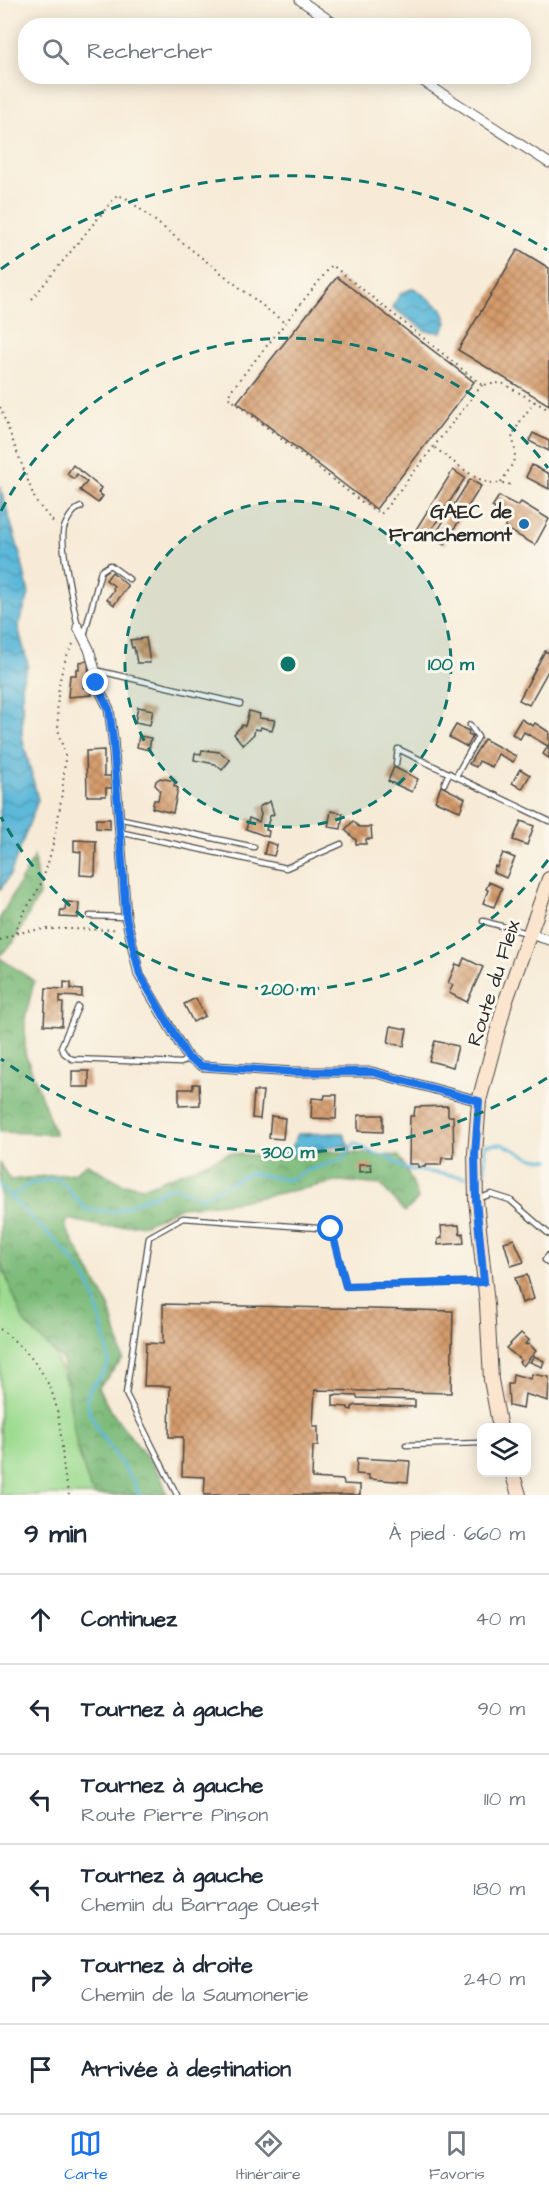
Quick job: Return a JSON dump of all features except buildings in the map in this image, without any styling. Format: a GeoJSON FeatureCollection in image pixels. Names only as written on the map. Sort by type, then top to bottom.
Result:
{"type":"FeatureCollection","features":[{"type":"Feature","properties":{"kind":"main road","name":"Route du Fleix"},"geometry":{"type":"LineString","coordinates":[[499,1423],[491,1380],[476,1200],[475,1154],[479,1101],[495,1035],[549,879]]}},
{"type":"Feature","properties":{"kind":"main road"},"geometry":{"type":"LineString","coordinates":[[513,1477],[519,1495]]}},
{"type":"Feature","properties":{"kind":"street"},"geometry":{"type":"LineString","coordinates":[[300,0],[326,18]]}},
{"type":"Feature","properties":{"kind":"street"},"geometry":{"type":"LineString","coordinates":[[427,84],[549,163]]}},
{"type":"Feature","properties":{"kind":"street"},"geometry":{"type":"LineString","coordinates":[[81,633],[89,649],[96,683],[109,709],[126,917],[140,975],[188,1058],[202,1066],[293,1072],[372,1072],[479,1101]]}},
{"type":"Feature","properties":{"kind":"street"},"geometry":{"type":"LineString","coordinates":[[530,934],[549,940]]}},
{"type":"Feature","properties":{"kind":"lane"},"geometry":{"type":"LineString","coordinates":[[81,507],[74,510],[64,530],[65,559],[81,633]]}},
{"type":"Feature","properties":{"kind":"lane"},"geometry":{"type":"LineString","coordinates":[[81,633],[101,571],[110,565],[129,579]]}},
{"type":"Feature","properties":{"kind":"lane"},"geometry":{"type":"LineString","coordinates":[[95,670],[240,704]]}},
{"type":"Feature","properties":{"kind":"lane"},"geometry":{"type":"LineString","coordinates":[[456,776],[478,737],[470,725]]}},
{"type":"Feature","properties":{"kind":"lane"},"geometry":{"type":"LineString","coordinates":[[396,764],[399,748],[549,821]]}},
{"type":"Feature","properties":{"kind":"lane"},"geometry":{"type":"LineString","coordinates":[[444,784],[449,773]]}},
{"type":"Feature","properties":{"kind":"lane"},"geometry":{"type":"LineString","coordinates":[[118,818],[254,847]]}},
{"type":"Feature","properties":{"kind":"lane"},"geometry":{"type":"LineString","coordinates":[[119,832],[286,868],[341,844]]}},
{"type":"Feature","properties":{"kind":"lane"},"geometry":{"type":"LineString","coordinates":[[90,916],[126,917]]}},
{"type":"Feature","properties":{"kind":"lane"},"geometry":{"type":"LineString","coordinates":[[483,921],[530,934]]}},
{"type":"Feature","properties":{"kind":"lane"},"geometry":{"type":"LineString","coordinates":[[78,1007],[61,1047],[64,1053],[72,1059],[181,1063],[188,1058]]}},
{"type":"Feature","properties":{"kind":"lane"},"geometry":{"type":"LineString","coordinates":[[476,1200],[491,1194],[510,1200],[549,1234]]}},
{"type":"Feature","properties":{"kind":"lane"},"geometry":{"type":"LineString","coordinates":[[177,1495],[126,1395],[148,1237],[183,1218],[331,1229],[346,1286],[484,1282]]}},
{"type":"Feature","properties":{"kind":"lane"},"geometry":{"type":"LineString","coordinates":[[549,1255],[545,1260],[549,1263]]}},
{"type":"Feature","properties":{"kind":"lane"},"geometry":{"type":"LineString","coordinates":[[406,1445],[477,1443]]}},
{"type":"Feature","properties":{"kind":"path"},"geometry":{"type":"LineString","coordinates":[[32,298],[117,195],[126,198],[286,324]]}},
{"type":"Feature","properties":{"kind":"path"},"geometry":{"type":"LineString","coordinates":[[482,385],[381,514],[359,500],[228,397],[232,389],[332,265],[482,385],[502,383],[549,410]]}},
{"type":"Feature","properties":{"kind":"path"},"geometry":{"type":"LineString","coordinates":[[501,482],[516,459],[512,436],[535,401]]}},
{"type":"Feature","properties":{"kind":"path"},"geometry":{"type":"LineString","coordinates":[[0,407],[36,502],[52,522],[64,530]]}},
{"type":"Feature","properties":{"kind":"path"},"geometry":{"type":"LineString","coordinates":[[434,447],[478,478],[492,483],[511,484]]}},
{"type":"Feature","properties":{"kind":"path"},"geometry":{"type":"LineString","coordinates":[[16,933],[18,922],[41,883],[49,859],[60,802],[65,754],[59,734],[59,689],[70,649],[81,633]]}},
{"type":"Feature","properties":{"kind":"path"},"geometry":{"type":"LineString","coordinates":[[0,940],[16,933],[44,929],[129,928]]}},
{"type":"Feature","properties":{"kind":"path"},"geometry":{"type":"LineString","coordinates":[[0,1329],[20,1345],[41,1371],[55,1401],[69,1495]]}},
{"type":"Feature","properties":{"kind":"green space"},"geometry":{"type":"Polygon","coordinates":[[[34,857],[39,895],[13,943],[0,955],[0,918],[34,857]]]}},
{"type":"Feature","properties":{"kind":"green space"},"geometry":{"type":"Polygon","coordinates":[[[0,958],[34,981],[25,1019],[25,1053],[55,1134],[0,1132],[0,958]]]}},
{"type":"Feature","properties":{"kind":"green space"},"geometry":{"type":"Polygon","coordinates":[[[327,1151],[399,1156],[418,1199],[405,1212],[381,1185],[341,1181],[234,1202],[181,1207],[145,1224],[104,1227],[68,1219],[65,1227],[110,1308],[123,1359],[98,1388],[110,1410],[161,1476],[167,1495],[96,1495],[90,1488],[77,1448],[63,1361],[24,1322],[0,1261],[0,1164],[10,1180],[74,1173],[87,1164],[123,1184],[145,1187],[229,1153],[269,1157],[327,1151]]]}},
{"type":"Feature","properties":{"kind":"green space"},"geometry":{"type":"Polygon","coordinates":[[[0,1257],[15,1267],[53,1351],[86,1436],[102,1495],[0,1495],[0,1257]]]}},
{"type":"Feature","properties":{"kind":"water"},"geometry":{"type":"Polygon","coordinates":[[[414,288],[442,309],[447,323],[441,332],[426,331],[392,307],[401,293],[414,288]]]}},
{"type":"Feature","properties":{"kind":"water"},"geometry":{"type":"Polygon","coordinates":[[[0,486],[29,594],[18,627],[28,665],[22,682],[22,737],[38,800],[10,875],[0,890],[0,486]]]}},
{"type":"Feature","properties":{"kind":"water"},"geometry":{"type":"Polygon","coordinates":[[[343,1133],[350,1149],[338,1145],[289,1157],[284,1155],[291,1148],[298,1134],[343,1133]]]}},
{"type":"Feature","properties":{"kind":"waterway"},"geometry":{"type":"LineString","coordinates":[[10,1198],[29,1184],[58,1178],[86,1209],[114,1212],[174,1186],[201,1198],[249,1173],[289,1180],[305,1171],[343,1159],[355,1143],[372,1153],[390,1158],[405,1169],[466,1177]]}},
{"type":"Feature","properties":{"kind":"waterway"},"geometry":{"type":"LineString","coordinates":[[485,1176],[485,1145],[502,1144],[532,1158],[549,1160]]}},
{"type":"Feature","properties":{"kind":"waterway"},"geometry":{"type":"LineString","coordinates":[[0,1185],[70,1257],[89,1284],[102,1324],[108,1364],[90,1389],[87,1399],[88,1408],[97,1428],[140,1495]]}},
{"type":"Feature","properties":{"kind":"place","name":"GAEC de Franchemont"},"geometry":{"type":"Point","coordinates":[524,524]}},
{"type":"Feature","properties":{"kind":"route"},"geometry":{"type":"LineString","coordinates":[[96,683],[109,709],[126,917],[140,975],[188,1058],[202,1066],[293,1072],[372,1072],[479,1101],[475,1154],[476,1200],[484,1282],[346,1286],[331,1229]]}}]}
